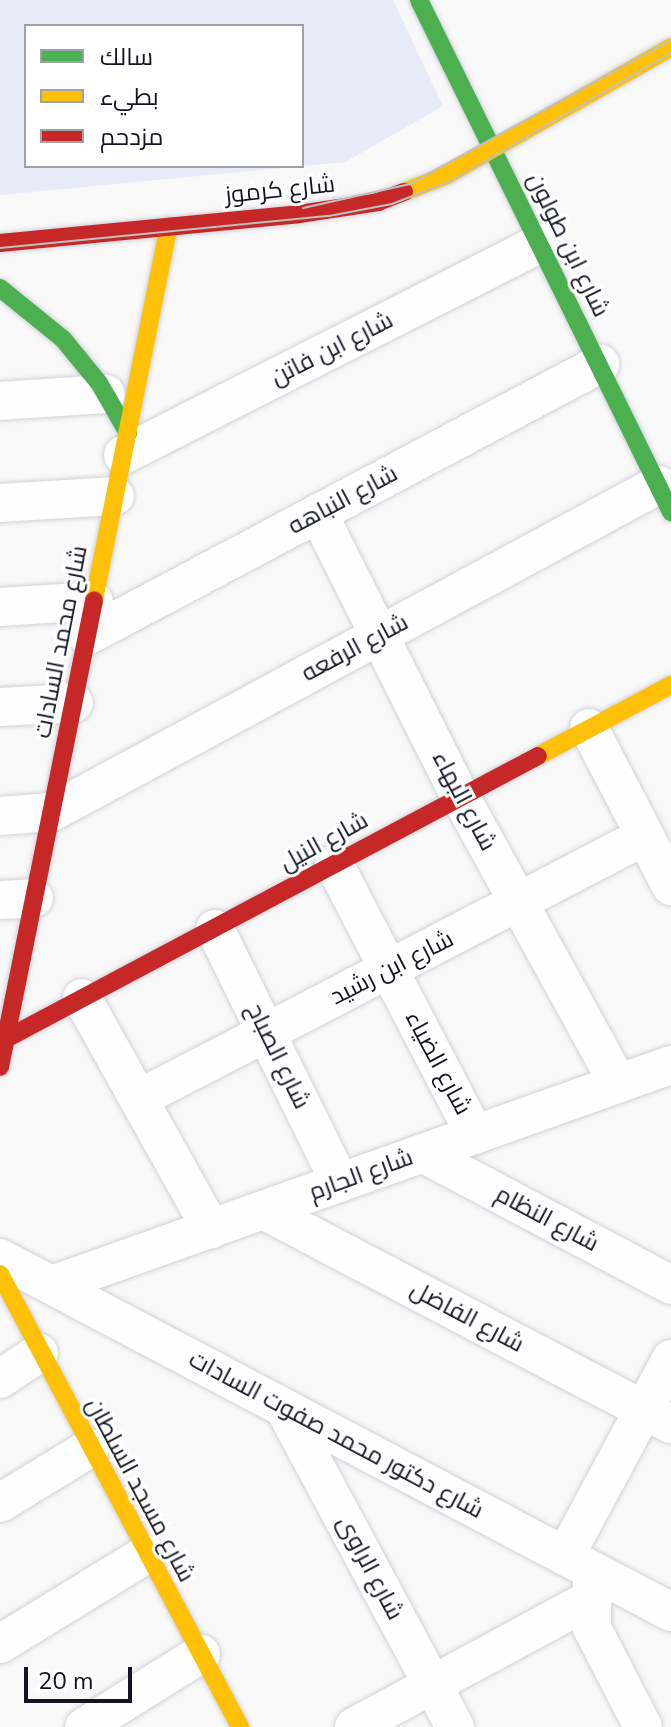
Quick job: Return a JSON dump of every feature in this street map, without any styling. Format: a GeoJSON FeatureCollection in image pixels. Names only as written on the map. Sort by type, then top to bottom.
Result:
{"type":"FeatureCollection","features":[{"type":"Feature","properties":{"kind":"main road","name":"شارع ابن طولون"},"geometry":{"type":"LineString","coordinates":[[419,0],[664,498]]}},
{"type":"Feature","properties":{"kind":"main road","name":"شارع كرموز"},"geometry":{"type":"LineString","coordinates":[[0,243],[378,202],[447,175],[671,47]]}},
{"type":"Feature","properties":{"kind":"main road","name":"شارع محمد السادات"},"geometry":{"type":"LineString","coordinates":[[0,1067],[17,899],[52,812],[169,226]]}},
{"type":"Feature","properties":{"kind":"main road"},"geometry":{"type":"LineString","coordinates":[[0,288],[63,339],[106,394],[126,444]]}},
{"type":"Feature","properties":{"kind":"main road","name":"شارع النيل"},"geometry":{"type":"LineString","coordinates":[[3,1040],[671,685]]}},
{"type":"Feature","properties":{"kind":"main road","name":"شارع مسجد السلطان"},"geometry":{"type":"LineString","coordinates":[[0,1274],[39,1353],[240,1727]]}},
{"type":"Feature","properties":{"kind":"street","name":"شارع ابن فاتن"},"geometry":{"type":"LineString","coordinates":[[126,444],[541,243]]}},
{"type":"Feature","properties":{"kind":"street","name":"شارع النباهه"},"geometry":{"type":"LineString","coordinates":[[91,619],[318,513],[600,364]]}},
{"type":"Feature","properties":{"kind":"street"},"geometry":{"type":"LineString","coordinates":[[0,401],[106,394]]}},
{"type":"Feature","properties":{"kind":"street"},"geometry":{"type":"LineString","coordinates":[[0,503],[115,496]]}},
{"type":"Feature","properties":{"kind":"street","name":"شارع الرفعه"},"geometry":{"type":"LineString","coordinates":[[52,812],[379,635],[664,498]]}},
{"type":"Feature","properties":{"kind":"street","name":"شارع البهاء"},"geometry":{"type":"LineString","coordinates":[[318,513],[460,796],[618,1083]]}},
{"type":"Feature","properties":{"kind":"street"},"geometry":{"type":"LineString","coordinates":[[0,607],[91,619]]}},
{"type":"Feature","properties":{"kind":"street"},"geometry":{"type":"LineString","coordinates":[[0,707],[74,703]]}},
{"type":"Feature","properties":{"kind":"street"},"geometry":{"type":"LineString","coordinates":[[589,728],[671,886]]}},
{"type":"Feature","properties":{"kind":"street"},"geometry":{"type":"LineString","coordinates":[[0,816],[52,812]]}},
{"type":"Feature","properties":{"kind":"street","name":"شارع ابن رشيد"},"geometry":{"type":"LineString","coordinates":[[138,1099],[645,836]]}},
{"type":"Feature","properties":{"kind":"street","name":"شارع الضياء"},"geometry":{"type":"LineString","coordinates":[[334,864],[475,1135]]}},
{"type":"Feature","properties":{"kind":"street","name":"شارع الصباح"},"geometry":{"type":"LineString","coordinates":[[215,929],[340,1183]]}},
{"type":"Feature","properties":{"kind":"street"},"geometry":{"type":"LineString","coordinates":[[82,998],[211,1229]]}},
{"type":"Feature","properties":{"kind":"street","name":"شارع الجارم"},"geometry":{"type":"LineString","coordinates":[[52,1285],[671,1065]]}},
{"type":"Feature","properties":{"kind":"street","name":"شارع النظام"},"geometry":{"type":"LineString","coordinates":[[422,1153],[671,1285]]}},
{"type":"Feature","properties":{"kind":"street","name":"شارع الفاضل"},"geometry":{"type":"LineString","coordinates":[[263,1210],[658,1418]]}},
{"type":"Feature","properties":{"kind":"street","name":"شارع دكتور محمد صفوت السادات"},"geometry":{"type":"LineString","coordinates":[[0,1258],[284,1408],[582,1576],[671,1612]]}},
{"type":"Feature","properties":{"kind":"street"},"geometry":{"type":"LineString","coordinates":[[0,1379],[39,1353]]}},
{"type":"Feature","properties":{"kind":"street"},"geometry":{"type":"LineString","coordinates":[[354,1727],[433,1685],[582,1576],[658,1418],[671,1359]]}},
{"type":"Feature","properties":{"kind":"street","name":"شارع الراوى"},"geometry":{"type":"LineString","coordinates":[[284,1408],[455,1727]]}},
{"type":"Feature","properties":{"kind":"street"},"geometry":{"type":"LineString","coordinates":[[0,1503],[90,1448]]}},
{"type":"Feature","properties":{"kind":"street"},"geometry":{"type":"LineString","coordinates":[[0,1644],[147,1554]]}},
{"type":"Feature","properties":{"kind":"street"},"geometry":{"type":"LineString","coordinates":[[582,1576],[592,1628],[643,1727]]}},
{"type":"Feature","properties":{"kind":"street"},"geometry":{"type":"LineString","coordinates":[[84,1727],[201,1654]]}},
{"type":"Feature","properties":{"kind":"shaded area"},"geometry":{"type":"Polygon","coordinates":[[[0,0],[393,0],[443,106],[345,162],[304,166],[304,24],[24,24],[24,168],[282,168],[0,195],[0,0]]]}},
{"type":"Feature","properties":{"kind":"tram line"},"geometry":{"type":"LineString","coordinates":[[303,208],[410,184],[671,40]]}},
{"type":"Feature","properties":{"kind":"tram line"},"geometry":{"type":"LineString","coordinates":[[0,248],[329,216],[392,204],[451,181],[671,53]]}},
{"type":"Feature","properties":{"kind":"traffic: fast"},"geometry":{"type":"LineString","coordinates":[[419,0],[671,512]]}},
{"type":"Feature","properties":{"kind":"traffic: fast"},"geometry":{"type":"LineString","coordinates":[[0,288],[63,339],[99,383],[128,433]]}},
{"type":"Feature","properties":{"kind":"traffic: slow"},"geometry":{"type":"LineString","coordinates":[[404,192],[447,175],[671,47]]}},
{"type":"Feature","properties":{"kind":"traffic: slow"},"geometry":{"type":"LineString","coordinates":[[94,600],[169,226]]}},
{"type":"Feature","properties":{"kind":"traffic: slow"},"geometry":{"type":"LineString","coordinates":[[538,756],[671,685]]}},
{"type":"Feature","properties":{"kind":"traffic: slow"},"geometry":{"type":"LineString","coordinates":[[0,1274],[240,1727]]}},
{"type":"Feature","properties":{"kind":"traffic: jam"},"geometry":{"type":"LineString","coordinates":[[0,243],[299,214],[378,202],[404,192]]}},
{"type":"Feature","properties":{"kind":"traffic: jam"},"geometry":{"type":"LineString","coordinates":[[0,1067],[94,600]]}},
{"type":"Feature","properties":{"kind":"traffic: jam"},"geometry":{"type":"LineString","coordinates":[[0,1042],[538,756]]}}]}
